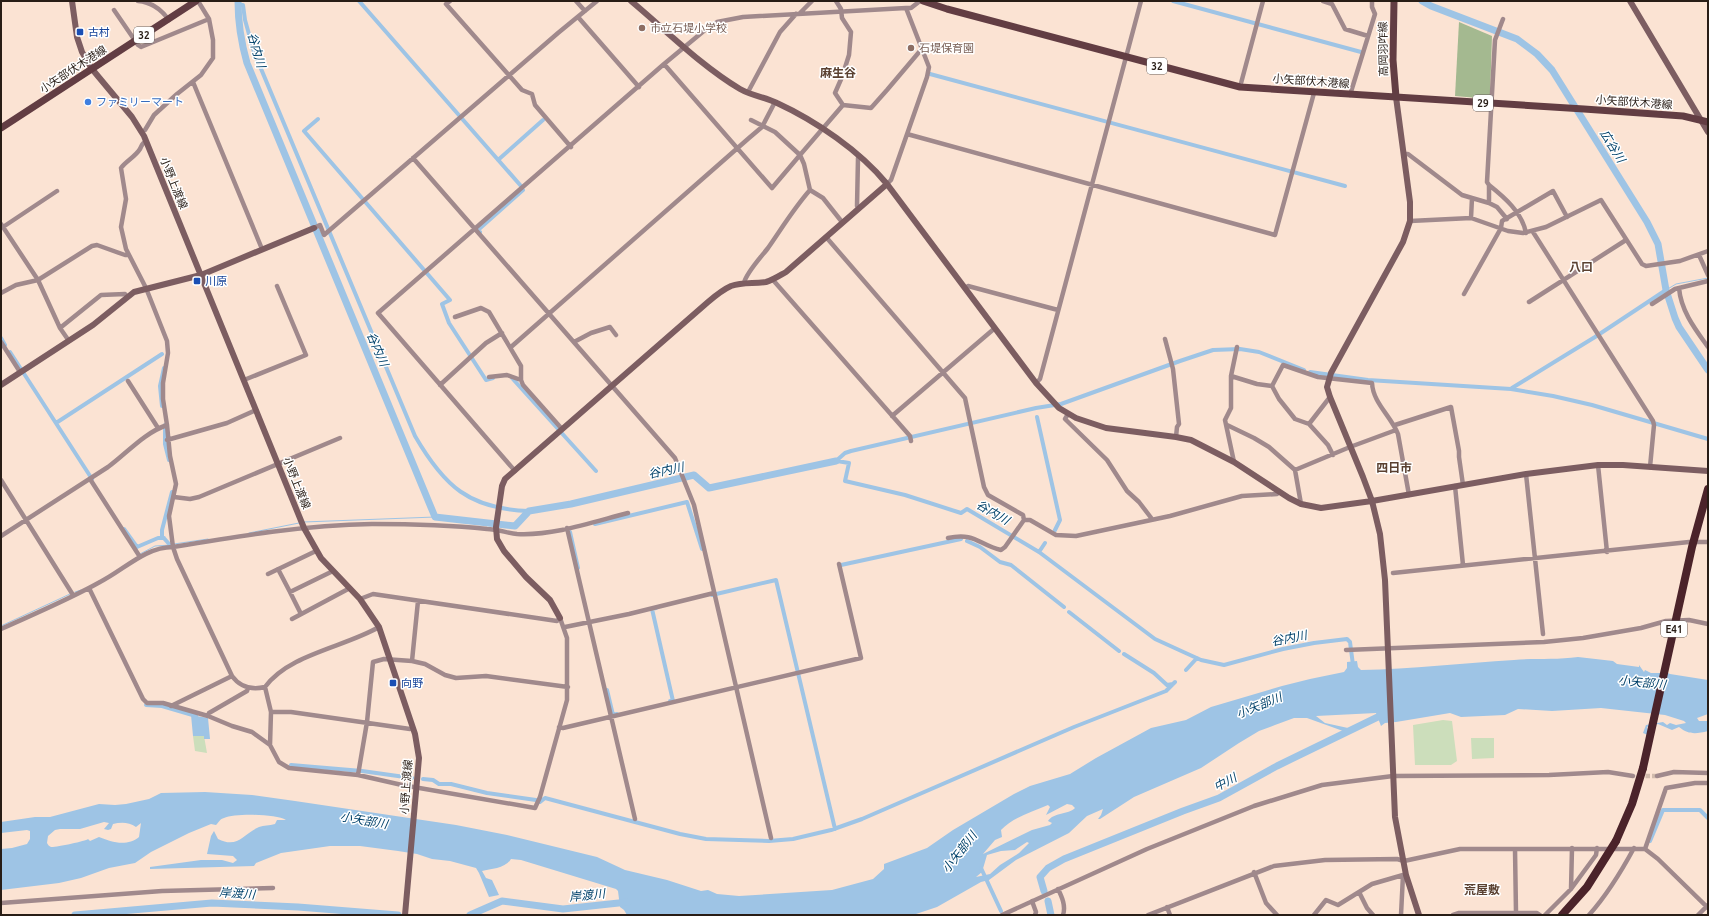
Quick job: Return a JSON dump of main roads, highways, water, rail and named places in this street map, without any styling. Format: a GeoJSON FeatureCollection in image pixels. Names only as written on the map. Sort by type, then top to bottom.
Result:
{"type":"FeatureCollection","features":[{"type":"Feature","properties":{"kind":"highway","name":"E41"},"geometry":{"type":"LineString","coordinates":[[1562,915],[1587,887],[1616,840],[1632,804],[1643,768],[1694,541],[1708,490]]}},
{"type":"Feature","properties":{"kind":"main road","name":"小矢部伏木港線"},"geometry":{"type":"LineString","coordinates":[[1,128],[197,1]]}},
{"type":"Feature","properties":{"kind":"main road","name":"小矢部伏木港線"},"geometry":{"type":"LineString","coordinates":[[923,1],[947,9],[1240,88],[1683,116],[1708,122]]}},
{"type":"Feature","properties":{"kind":"main road","name":"高岡羽咋線"},"geometry":{"type":"LineString","coordinates":[[1394,1],[1394,60],[1396,97]]}},
{"type":"Feature","properties":{"kind":"water","name":"小矢部川"},"geometry":{"type":"Polygon","coordinates":[[[1578,657],[1613,661],[1617,664],[1639,667],[1639,665],[1644,672],[1645,670],[1651,673],[1668,673],[1708,680],[1708,714],[1697,718],[1699,721],[1708,721],[1708,731],[1693,733],[1679,727],[1672,730],[1658,724],[1647,727],[1650,736],[1643,733],[1646,725],[1663,722],[1667,725],[1670,723],[1676,725],[1686,723],[1665,715],[1601,708],[1552,711],[1518,709],[1505,715],[1461,717],[1450,713],[1385,723],[1381,726],[1376,713],[1316,716],[1325,723],[1348,728],[1343,731],[1307,718],[1294,718],[1259,731],[1201,768],[1134,797],[1100,819],[1098,819],[1103,809],[1087,816],[1069,833],[1016,860],[989,880],[981,882],[937,907],[913,915],[627,915],[620,907],[618,891],[616,889],[521,860],[511,859],[502,866],[482,871],[486,878],[492,880],[499,895],[489,897],[476,868],[450,861],[432,859],[417,854],[360,846],[330,846],[281,853],[256,863],[254,866],[150,869],[150,867],[201,860],[222,860],[233,863],[237,860],[233,856],[207,854],[211,836],[214,831],[218,839],[225,842],[231,842],[240,839],[259,827],[275,824],[277,820],[286,820],[274,816],[255,815],[237,815],[223,818],[216,825],[211,824],[189,833],[151,852],[135,863],[109,868],[81,878],[59,883],[1,890],[1,849],[27,844],[30,839],[30,831],[27,830],[1,833],[1,822],[35,817],[50,817],[99,804],[126,804],[149,799],[161,793],[205,792],[252,795],[295,801],[456,825],[507,835],[597,857],[625,870],[667,880],[701,891],[708,890],[717,894],[739,896],[832,890],[873,879],[884,869],[884,864],[927,848],[953,830],[1014,794],[1030,786],[1070,774],[1151,728],[1186,720],[1211,707],[1282,686],[1344,672],[1347,668],[1347,662],[1357,661],[1358,667],[1361,670],[1522,659],[1578,657]],[[1067,804],[1046,815],[1050,807],[1048,805],[1023,815],[1011,822],[1001,830],[1002,837],[995,840],[983,854],[1032,830],[1050,825],[1052,823],[1048,821],[1051,818],[1069,812],[1075,808],[1072,805],[1067,804]],[[104,822],[80,829],[55,830],[48,836],[47,843],[53,847],[76,843],[88,839],[90,841],[99,837],[119,843],[129,842],[139,837],[141,823],[136,827],[128,823],[116,823],[113,824],[111,829],[108,830],[104,829],[109,823],[104,822]],[[1027,842],[1015,850],[1001,851],[987,855],[982,872],[976,877],[990,874],[1000,865],[1019,853],[1029,843],[1027,842]]]}},
{"type":"Feature","properties":{"kind":"water"},"geometry":{"type":"Polygon","coordinates":[[[191,715],[208,718],[210,739],[204,739],[204,736],[193,736],[191,715]]]}},
{"type":"Feature","properties":{"kind":"waterway","name":"谷内川"},"geometry":{"type":"LineString","coordinates":[[238,1],[240,32],[247,63],[435,517],[515,526],[529,511],[571,504],[694,475],[709,488],[836,461]]}},
{"type":"Feature","properties":{"kind":"waterway"},"geometry":{"type":"LineString","coordinates":[[359,1],[521,186]]}},
{"type":"Feature","properties":{"kind":"waterway"},"geometry":{"type":"LineString","coordinates":[[1173,1],[1361,52]]}},
{"type":"Feature","properties":{"kind":"waterway","name":"広谷川"},"geometry":{"type":"LineString","coordinates":[[1422,1],[1431,6],[1517,39],[1537,54],[1552,70],[1647,222],[1658,244],[1666,290],[1675,318],[1679,327],[1708,370]]}},
{"type":"Feature","properties":{"kind":"waterway"},"geometry":{"type":"LineString","coordinates":[[241,5],[243,5],[245,20],[254,52],[415,436],[437,469],[460,492],[474,500],[490,505],[508,509],[529,511]]}},
{"type":"Feature","properties":{"kind":"waterway"},"geometry":{"type":"LineString","coordinates":[[930,74],[1345,186]]}},
{"type":"Feature","properties":{"kind":"waterway"},"geometry":{"type":"LineString","coordinates":[[318,119],[304,131],[450,300],[442,304],[449,323],[486,380],[493,378]]}},
{"type":"Feature","properties":{"kind":"waterway"},"geometry":{"type":"LineString","coordinates":[[498,160],[543,120]]}},
{"type":"Feature","properties":{"kind":"waterway"},"geometry":{"type":"LineString","coordinates":[[480,232],[478,230],[523,190]]}},
{"type":"Feature","properties":{"kind":"waterway"},"geometry":{"type":"LineString","coordinates":[[1666,290],[1676,284],[1708,278]]}},
{"type":"Feature","properties":{"kind":"waterway"},"geometry":{"type":"LineString","coordinates":[[1512,388],[1595,337],[1666,290]]}},
{"type":"Feature","properties":{"kind":"waterway"},"geometry":{"type":"LineString","coordinates":[[1,338],[5,345]]}},
{"type":"Feature","properties":{"kind":"waterway"},"geometry":{"type":"LineString","coordinates":[[836,461],[845,453],[851,451],[1036,408],[1061,404],[1213,350],[1240,349],[1259,352],[1304,370]]}},
{"type":"Feature","properties":{"kind":"waterway"},"geometry":{"type":"LineString","coordinates":[[10,352],[92,479]]}},
{"type":"Feature","properties":{"kind":"waterway"},"geometry":{"type":"LineString","coordinates":[[56,423],[162,354]]}},
{"type":"Feature","properties":{"kind":"waterway"},"geometry":{"type":"LineString","coordinates":[[162,406],[160,386],[164,368]]}},
{"type":"Feature","properties":{"kind":"waterway"},"geometry":{"type":"LineString","coordinates":[[1310,372],[1368,380],[1511,389],[1553,396],[1592,405],[1708,439]]}},
{"type":"Feature","properties":{"kind":"waterway"},"geometry":{"type":"LineString","coordinates":[[512,378],[596,471]]}},
{"type":"Feature","properties":{"kind":"waterway"},"geometry":{"type":"LineString","coordinates":[[1037,417],[1060,520],[1055,530]]}},
{"type":"Feature","properties":{"kind":"waterway"},"geometry":{"type":"LineString","coordinates":[[165,425],[165,444],[169,460]]}},
{"type":"Feature","properties":{"kind":"waterway","name":"谷内川"},"geometry":{"type":"LineString","coordinates":[[837,461],[849,463],[845,481],[905,495],[961,513],[967,509],[1039,552],[1155,639],[1201,660],[1224,665],[1283,649],[1347,639],[1350,642],[1353,665]]}},
{"type":"Feature","properties":{"kind":"waterway"},"geometry":{"type":"LineString","coordinates":[[170,545],[162,536],[162,530],[172,492]]}},
{"type":"Feature","properties":{"kind":"waterway"},"geometry":{"type":"LineString","coordinates":[[595,524],[687,502],[702,549]]}},
{"type":"Feature","properties":{"kind":"waterway"},"geometry":{"type":"LineString","coordinates":[[304,522],[435,517]]}},
{"type":"Feature","properties":{"kind":"waterway"},"geometry":{"type":"LineString","coordinates":[[249,533],[299,523]]}},
{"type":"Feature","properties":{"kind":"waterway"},"geometry":{"type":"LineString","coordinates":[[124,529],[137,547],[158,538],[164,538]]}},
{"type":"Feature","properties":{"kind":"waterway"},"geometry":{"type":"LineString","coordinates":[[570,532],[578,568]]}},
{"type":"Feature","properties":{"kind":"waterway"},"geometry":{"type":"LineString","coordinates":[[174,544],[208,539]]}},
{"type":"Feature","properties":{"kind":"waterway"},"geometry":{"type":"LineString","coordinates":[[841,565],[961,539]]}},
{"type":"Feature","properties":{"kind":"waterway"},"geometry":{"type":"LineString","coordinates":[[967,541],[980,547],[1000,562],[1011,565],[1064,607]]}},
{"type":"Feature","properties":{"kind":"waterway"},"geometry":{"type":"LineString","coordinates":[[1039,552],[1045,543]]}},
{"type":"Feature","properties":{"kind":"waterway"},"geometry":{"type":"LineString","coordinates":[[140,554],[155,546],[171,545]]}},
{"type":"Feature","properties":{"kind":"waterway"},"geometry":{"type":"LineString","coordinates":[[712,595],[776,580],[835,829]]}},
{"type":"Feature","properties":{"kind":"waterway"},"geometry":{"type":"LineString","coordinates":[[75,592],[81,590]]}},
{"type":"Feature","properties":{"kind":"waterway"},"geometry":{"type":"LineString","coordinates":[[1,626],[70,594]]}},
{"type":"Feature","properties":{"kind":"waterway"},"geometry":{"type":"LineString","coordinates":[[656,608],[652,609],[673,701],[670,701]]}},
{"type":"Feature","properties":{"kind":"waterway"},"geometry":{"type":"LineString","coordinates":[[1069,612],[1119,651]]}},
{"type":"Feature","properties":{"kind":"waterway"},"geometry":{"type":"LineString","coordinates":[[1124,654],[1154,673],[1167,685],[1173,684]]}},
{"type":"Feature","properties":{"kind":"waterway"},"geometry":{"type":"LineString","coordinates":[[1186,670],[1197,658]]}},
{"type":"Feature","properties":{"kind":"waterway"},"geometry":{"type":"LineString","coordinates":[[540,802],[545,798],[680,834],[706,839],[769,841],[793,839],[831,830],[862,819],[1074,727],[1166,691],[1175,682]]}},
{"type":"Feature","properties":{"kind":"waterway"},"geometry":{"type":"LineString","coordinates":[[607,690],[613,715],[617,714]]}},
{"type":"Feature","properties":{"kind":"waterway"},"geometry":{"type":"LineString","coordinates":[[146,705],[162,706],[196,716]]}},
{"type":"Feature","properties":{"kind":"waterway","name":"中川"},"geometry":{"type":"LineString","coordinates":[[1044,891],[1040,877],[1048,868],[1064,859],[1219,798],[1277,766],[1386,713]]}},
{"type":"Feature","properties":{"kind":"waterway"},"geometry":{"type":"LineString","coordinates":[[291,765],[362,771],[412,778]]}},
{"type":"Feature","properties":{"kind":"waterway"},"geometry":{"type":"LineString","coordinates":[[423,779],[433,780],[439,784],[451,784],[487,793],[536,800]]}},
{"type":"Feature","properties":{"kind":"waterway"},"geometry":{"type":"LineString","coordinates":[[1650,841],[1663,810],[1700,810],[1708,818]]}},
{"type":"Feature","properties":{"kind":"waterway"},"geometry":{"type":"LineString","coordinates":[[981,868],[1001,911]]}},
{"type":"Feature","properties":{"kind":"waterway","name":"岸渡川"},"geometry":{"type":"LineString","coordinates":[[470,915],[502,901],[563,909],[628,902]]}},
{"type":"Feature","properties":{"kind":"waterway","name":"中川"},"geometry":{"type":"LineString","coordinates":[[1048,901],[1051,915]]}},
{"type":"Feature","properties":{"kind":"waterway","name":"岸渡川"},"geometry":{"type":"LineString","coordinates":[[75,915],[212,903],[298,907],[398,915]]}},
{"type":"Feature","properties":{"kind":"tunnel"},"geometry":{"type":"LineString","coordinates":[[1639,776],[1657,776]]}},
{"type":"Feature","properties":{"kind":"place","name":"市立石堤小学校"},"geometry":{"type":"Point","coordinates":[642,28]}},
{"type":"Feature","properties":{"kind":"place","name":"古村"},"geometry":{"type":"Point","coordinates":[80,32]}},
{"type":"Feature","properties":{"kind":"place","name":"石堤保育園"},"geometry":{"type":"Point","coordinates":[911,48]}},
{"type":"Feature","properties":{"kind":"place","name":"ファミリーマート"},"geometry":{"type":"Point","coordinates":[88,102]}},
{"type":"Feature","properties":{"kind":"place","name":"川原"},"geometry":{"type":"Point","coordinates":[197,281]}},
{"type":"Feature","properties":{"kind":"place","name":"向野"},"geometry":{"type":"Point","coordinates":[393,683]}},
{"type":"Feature","properties":{"kind":"district","name":"麻生谷"},"geometry":{"type":"Point","coordinates":[838,72]}},
{"type":"Feature","properties":{"kind":"district","name":"八口"},"geometry":{"type":"Point","coordinates":[1581,266]}},
{"type":"Feature","properties":{"kind":"district","name":"四日市"},"geometry":{"type":"Point","coordinates":[1394,467]}},
{"type":"Feature","properties":{"kind":"district","name":"荒屋敷"},"geometry":{"type":"Point","coordinates":[1482,889]}}]}
